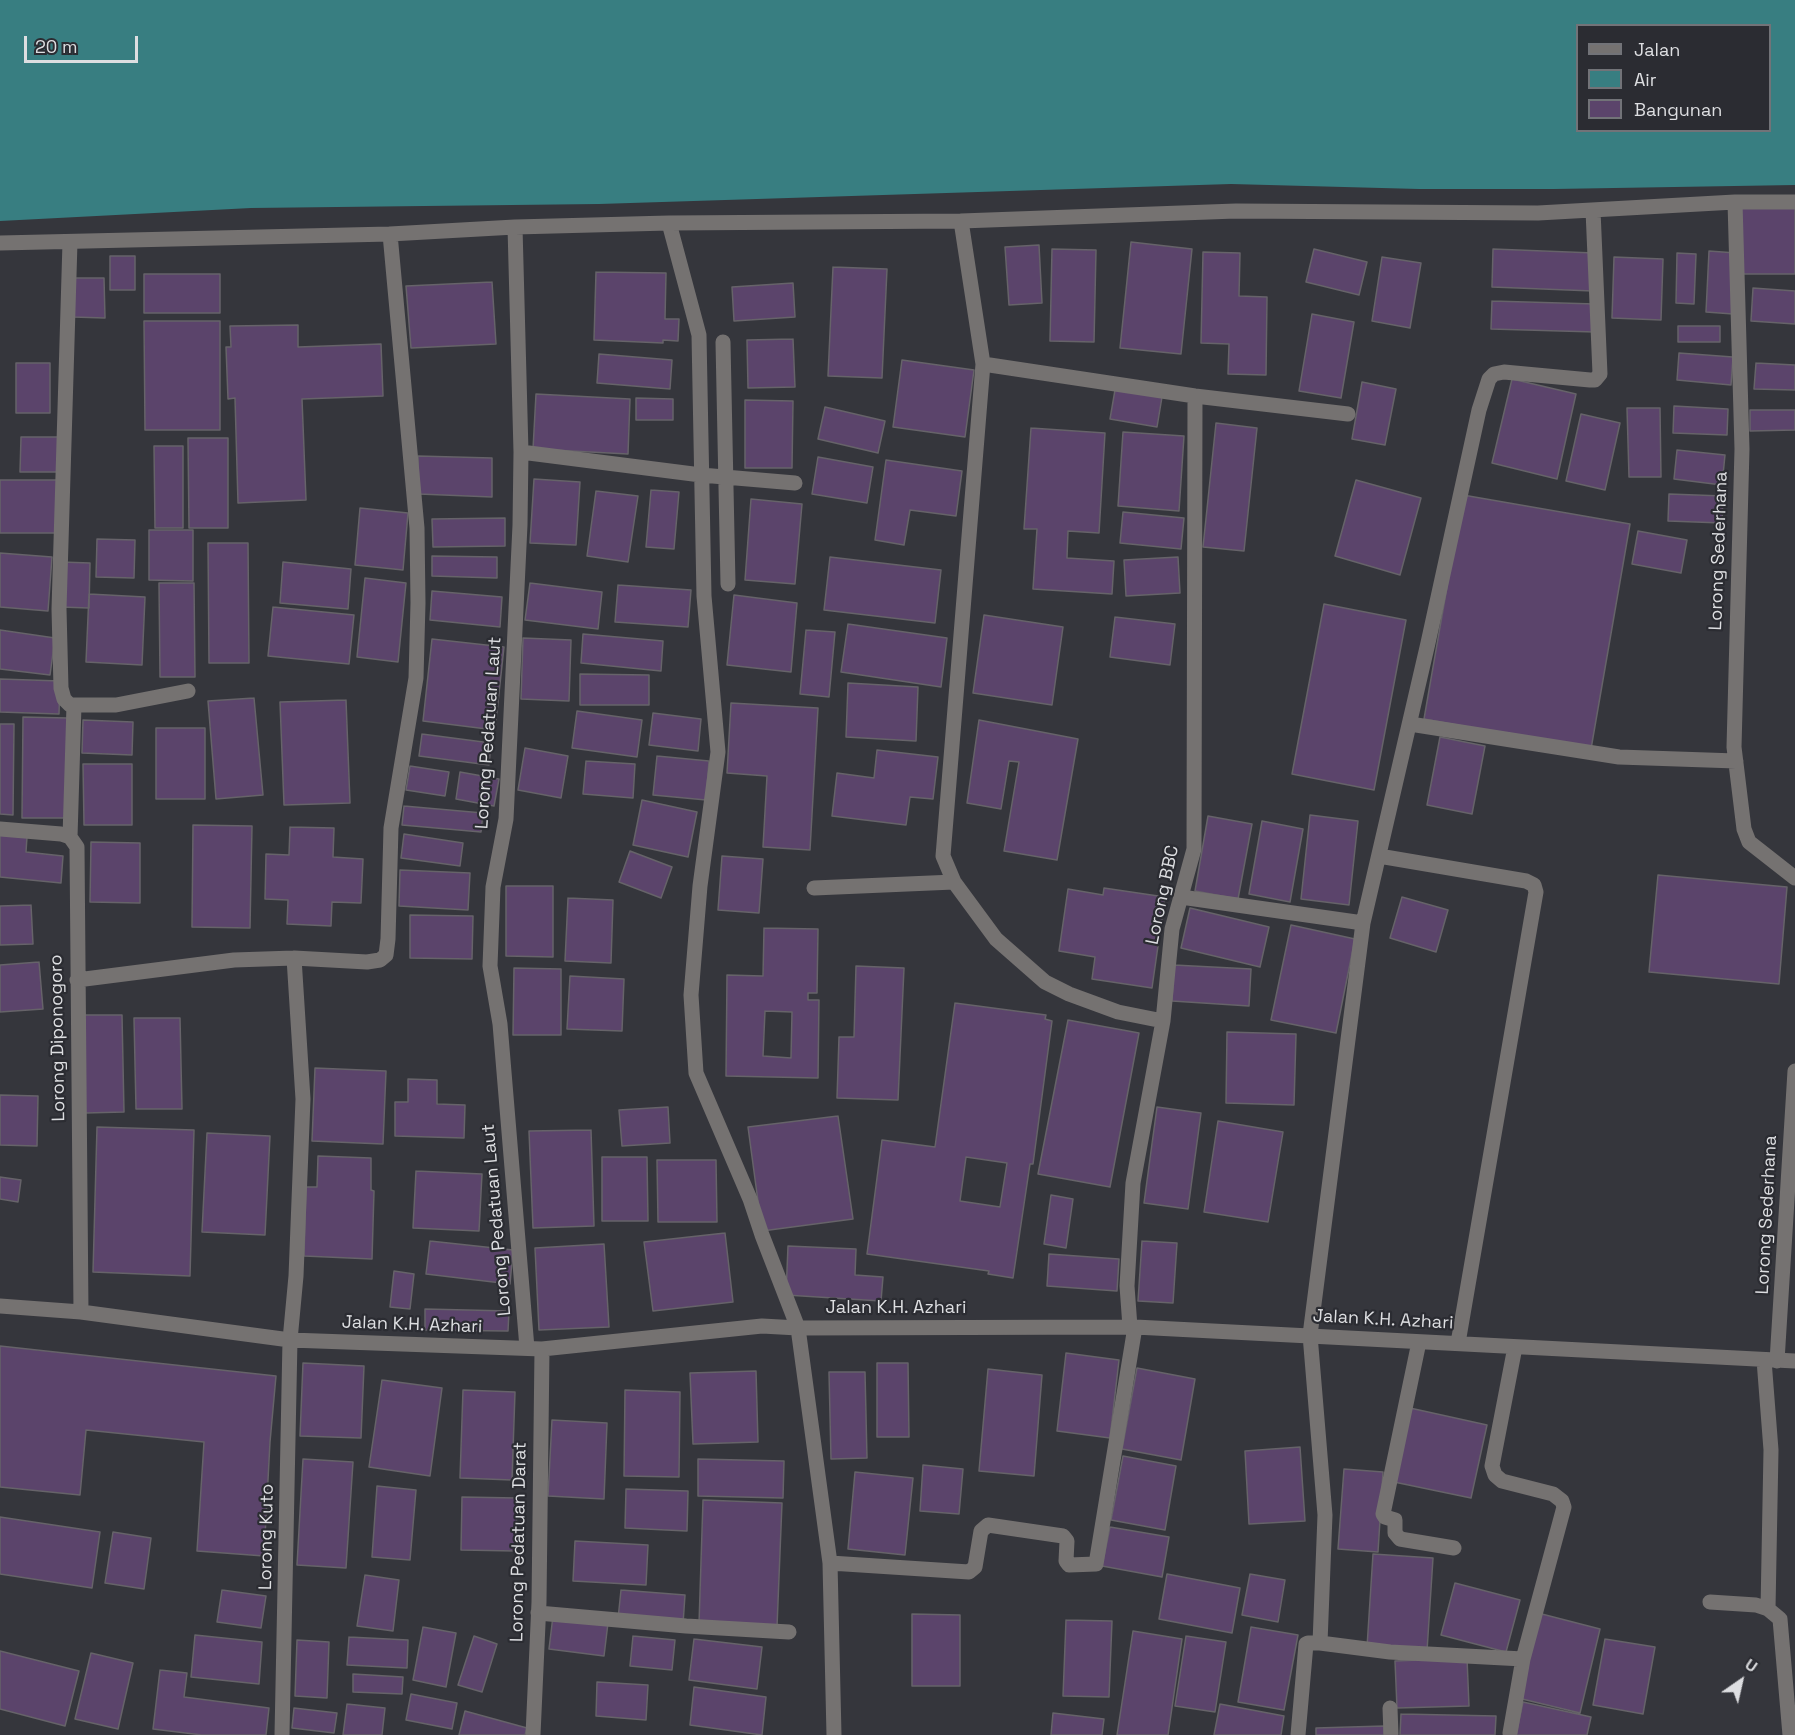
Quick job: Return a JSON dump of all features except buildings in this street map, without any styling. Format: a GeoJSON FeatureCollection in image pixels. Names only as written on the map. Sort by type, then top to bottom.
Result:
{"type":"FeatureCollection","features":[{"type":"Feature","properties":{"kind":"street"},"geometry":{"type":"LineString","coordinates":[[0,243],[390,234],[515,227],[669,223],[961,221],[1236,211],[1538,213],[1735,202],[1795,202]]}},
{"type":"Feature","properties":{"kind":"street","name":"Lorong Sederhana"},"geometry":{"type":"LineString","coordinates":[[1735,202],[1742,449],[1734,747],[1744,829],[1749,842],[1795,878]]}},
{"type":"Feature","properties":{"kind":"street"},"geometry":{"type":"LineString","coordinates":[[1320,1643],[1324,1515],[1312,1335],[1364,923],[1479,410],[1489,379],[1494,374],[1504,372],[1590,380],[1595,380],[1600,374],[1593,210]]}},
{"type":"Feature","properties":{"kind":"street"},"geometry":{"type":"LineString","coordinates":[[961,221],[983,364],[943,856],[954,882],[996,939],[1045,982],[1069,994],[1118,1012],[1163,1021]]}},
{"type":"Feature","properties":{"kind":"street"},"geometry":{"type":"LineString","coordinates":[[669,223],[699,335],[704,596],[718,752],[700,886],[691,995],[696,1073],[750,1200],[798,1328],[830,1563],[834,1735]]}},
{"type":"Feature","properties":{"kind":"street","name":"Lorong Pedatuan Laut"},"geometry":{"type":"LineString","coordinates":[[515,227],[521,452],[520,525],[506,819],[493,887],[490,966],[500,1024],[534,1349]]}},
{"type":"Feature","properties":{"kind":"street"},"geometry":{"type":"LineString","coordinates":[[77,980],[234,960],[294,958],[367,962],[380,960],[386,955],[391,828],[416,678],[418,603],[415,494],[390,234]]}},
{"type":"Feature","properties":{"kind":"street"},"geometry":{"type":"LineString","coordinates":[[70,242],[59,609],[61,688],[64,699],[70,705],[116,705],[188,691]]}},
{"type":"Feature","properties":{"kind":"street"},"geometry":{"type":"LineString","coordinates":[[723,342],[728,584]]}},
{"type":"Feature","properties":{"kind":"street"},"geometry":{"type":"LineString","coordinates":[[983,364],[1196,396],[1348,414]]}},
{"type":"Feature","properties":{"kind":"street","name":"Lorong BBC"},"geometry":{"type":"LineString","coordinates":[[830,1563],[969,1572],[975,1567],[981,1531],[988,1525],[1063,1536],[1066,1541],[1066,1561],[1069,1565],[1096,1564],[1133,1327],[1127,1286],[1133,1184],[1163,1021],[1172,929],[1194,849],[1196,396]]}},
{"type":"Feature","properties":{"kind":"street"},"geometry":{"type":"LineString","coordinates":[[521,452],[701,475],[795,483]]}},
{"type":"Feature","properties":{"kind":"street","name":"Lorong Diponogoro"},"geometry":{"type":"LineString","coordinates":[[74,705],[70,837],[77,847],[81,1312]]}},
{"type":"Feature","properties":{"kind":"street"},"geometry":{"type":"LineString","coordinates":[[1410,724],[1619,757],[1736,760]]}},
{"type":"Feature","properties":{"kind":"street"},"geometry":{"type":"LineString","coordinates":[[0,829],[61,834],[70,837]]}},
{"type":"Feature","properties":{"kind":"street"},"geometry":{"type":"LineString","coordinates":[[1379,856],[1526,881],[1534,885],[1536,892],[1458,1343]]}},
{"type":"Feature","properties":{"kind":"street"},"geometry":{"type":"LineString","coordinates":[[814,888],[954,882]]}},
{"type":"Feature","properties":{"kind":"street"},"geometry":{"type":"LineString","coordinates":[[1181,897],[1364,923]]}},
{"type":"Feature","properties":{"kind":"street","name":"Lorong Kuto"},"geometry":{"type":"LineString","coordinates":[[282,1735],[290,1340],[296,1276],[303,1099],[294,958]]}},
{"type":"Feature","properties":{"kind":"street","name":"Lorong Sederhana"},"geometry":{"type":"LineString","coordinates":[[1768,1609],[1771,1360],[1795,1071]]}},
{"type":"Feature","properties":{"kind":"street","name":"Jalan K.H. Azhari"},"geometry":{"type":"LineString","coordinates":[[0,1306],[81,1312],[290,1340],[534,1349],[762,1326],[798,1328],[1133,1327],[1795,1361]]}},
{"type":"Feature","properties":{"kind":"street"},"geometry":{"type":"LineString","coordinates":[[1419,1342],[1383,1514],[1395,1520],[1395,1533],[1400,1539],[1454,1548]]}},
{"type":"Feature","properties":{"kind":"street"},"geometry":{"type":"LineString","coordinates":[[1510,1733],[1523,1659],[1564,1507],[1562,1501],[1553,1494],[1502,1481],[1495,1475],[1492,1466],[1515,1347]]}},
{"type":"Feature","properties":{"kind":"street","name":"Lorong Pedatuan Darat"},"geometry":{"type":"LineString","coordinates":[[533,1735],[538,1613],[534,1349]]}},
{"type":"Feature","properties":{"kind":"street"},"geometry":{"type":"LineString","coordinates":[[1710,1602],[1756,1605],[1768,1609],[1780,1619],[1791,1702],[1790,1735]]}},
{"type":"Feature","properties":{"kind":"street"},"geometry":{"type":"LineString","coordinates":[[538,1613],[789,1632]]}},
{"type":"Feature","properties":{"kind":"street"},"geometry":{"type":"LineString","coordinates":[[1298,1735],[1306,1644],[1308,1643],[1390,1652],[1523,1659]]}},
{"type":"Feature","properties":{"kind":"street"},"geometry":{"type":"LineString","coordinates":[[1390,1708],[1390,1735]]}},
{"type":"Feature","properties":{"kind":"water"},"geometry":{"type":"Polygon","coordinates":[[[0,0],[1795,0],[1795,185],[1419,189],[1231,184],[599,204],[251,208],[0,221],[0,0]]]}}]}
